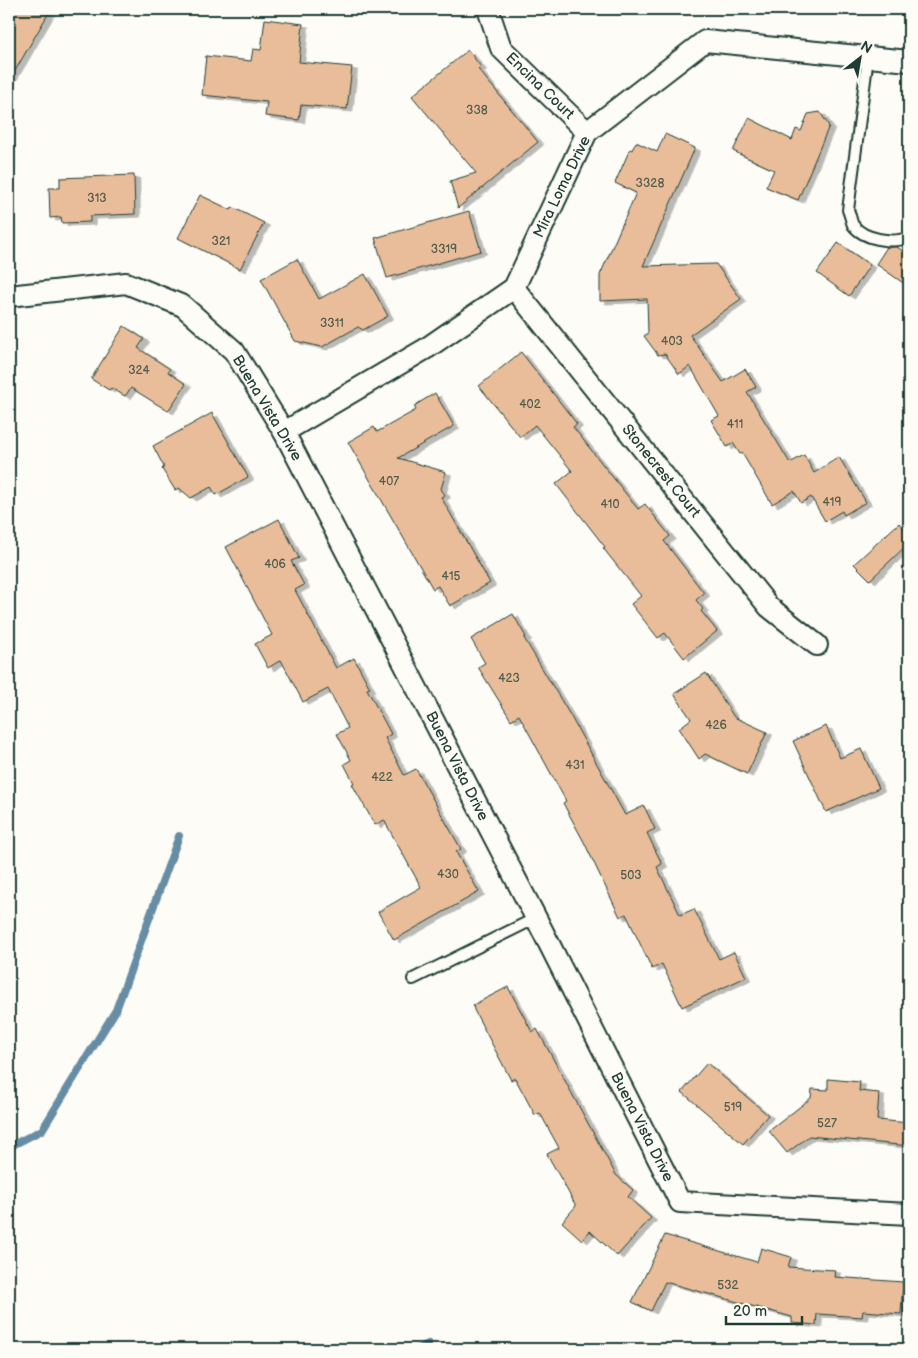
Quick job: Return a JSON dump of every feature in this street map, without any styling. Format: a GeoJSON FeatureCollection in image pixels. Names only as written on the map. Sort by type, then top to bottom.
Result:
{"type":"FeatureCollection","features":[{"type":"Feature","properties":{"kind":"street","name":"Encina Court"},"geometry":{"type":"LineString","coordinates":[[488,9],[501,48],[587,132]]}},
{"type":"Feature","properties":{"kind":"street","name":"Mira Loma Drive"},"geometry":{"type":"LineString","coordinates":[[514,288],[587,132],[705,42],[909,60]]}},
{"type":"Feature","properties":{"kind":"street","name":"Buena Vista Drive"},"geometry":{"type":"LineString","coordinates":[[9,296],[126,282],[183,306],[234,351],[284,432],[536,918],[680,1202],[909,1214]]}},
{"type":"Feature","properties":{"kind":"street"},"geometry":{"type":"LineString","coordinates":[[284,432],[427,348],[514,288]]}},
{"type":"Feature","properties":{"kind":"street","name":"Stonecrest Court"},"geometry":{"type":"LineString","coordinates":[[514,288],[769,607],[817,645]]}},
{"type":"Feature","properties":{"kind":"lane"},"geometry":{"type":"LineString","coordinates":[[868,57],[848,210],[854,225],[866,235],[880,240],[903,240],[909,237]]}},
{"type":"Feature","properties":{"kind":"lane"},"geometry":{"type":"LineString","coordinates":[[412,979],[536,918]]}},
{"type":"Feature","properties":{"kind":"building"},"geometry":{"type":"Polygon","coordinates":[[[9,9],[51,9],[9,81],[9,9]]]}},
{"type":"Feature","properties":{"kind":"building"},"geometry":{"type":"Polygon","coordinates":[[[265,19],[303,24],[299,62],[352,67],[347,109],[301,105],[299,120],[265,116],[267,102],[202,95],[206,56],[251,61],[253,49],[261,50],[265,19]]]}},
{"type":"Feature","properties":{"kind":"building"},"geometry":{"type":"Polygon","coordinates":[[[468,50],[481,67],[478,69],[538,142],[458,208],[450,181],[476,173],[412,96],[468,50]]]}},
{"type":"Feature","properties":{"kind":"building"},"geometry":{"type":"Polygon","coordinates":[[[820,112],[829,126],[798,200],[766,187],[774,170],[733,151],[749,118],[792,140],[796,129],[801,131],[808,114],[820,112]]]}},
{"type":"Feature","properties":{"kind":"building"},"geometry":{"type":"Polygon","coordinates":[[[665,134],[695,148],[643,266],[716,264],[741,299],[690,335],[723,382],[745,369],[756,387],[747,392],[790,463],[804,455],[814,473],[839,457],[866,502],[844,515],[842,511],[825,521],[811,497],[801,503],[794,491],[772,504],[742,453],[740,454],[733,443],[727,447],[711,420],[719,416],[690,366],[679,374],[665,354],[658,355],[644,336],[648,333],[647,299],[600,301],[600,275],[636,193],[615,183],[630,149],[632,150],[636,142],[657,152],[665,134]]]}},
{"type":"Feature","properties":{"kind":"building"},"geometry":{"type":"Polygon","coordinates":[[[134,175],[135,214],[90,216],[90,222],[62,223],[61,217],[50,218],[49,188],[60,188],[60,178],[134,175]]]}},
{"type":"Feature","properties":{"kind":"building"},"geometry":{"type":"Polygon","coordinates":[[[200,195],[231,210],[232,207],[264,223],[240,269],[178,238],[200,195]]]}},
{"type":"Feature","properties":{"kind":"building"},"geometry":{"type":"Polygon","coordinates":[[[469,211],[481,251],[387,278],[375,238],[469,211]]]}},
{"type":"Feature","properties":{"kind":"building"},"geometry":{"type":"Polygon","coordinates":[[[838,243],[870,265],[849,296],[817,273],[838,243]]]}},
{"type":"Feature","properties":{"kind":"building"},"geometry":{"type":"Polygon","coordinates":[[[887,247],[897,247],[909,255],[909,287],[876,264],[887,247]]]}},
{"type":"Feature","properties":{"kind":"building"},"geometry":{"type":"Polygon","coordinates":[[[297,259],[319,299],[365,274],[388,316],[363,330],[358,327],[322,347],[295,341],[261,279],[297,259]]]}},
{"type":"Feature","properties":{"kind":"building"},"geometry":{"type":"Polygon","coordinates":[[[124,326],[144,339],[138,348],[170,369],[168,372],[186,384],[168,411],[131,388],[125,396],[111,388],[109,390],[91,379],[124,326]]]}},
{"type":"Feature","properties":{"kind":"building"},"geometry":{"type":"Polygon","coordinates":[[[521,352],[577,424],[573,427],[638,509],[645,504],[670,536],[664,541],[704,593],[696,600],[703,609],[701,611],[717,631],[684,658],[665,633],[658,638],[631,604],[641,596],[556,484],[572,471],[535,425],[520,437],[479,386],[521,352]]]}},
{"type":"Feature","properties":{"kind":"building"},"geometry":{"type":"Polygon","coordinates":[[[435,393],[454,426],[398,458],[446,472],[441,489],[445,495],[441,497],[490,583],[450,606],[438,586],[433,589],[348,442],[374,427],[377,432],[416,410],[414,406],[435,393]]]}},
{"type":"Feature","properties":{"kind":"building"},"geometry":{"type":"Polygon","coordinates":[[[212,413],[248,477],[216,495],[211,487],[191,498],[179,488],[175,490],[162,469],[164,467],[153,446],[212,413]]]}},
{"type":"Feature","properties":{"kind":"building"},"geometry":{"type":"Polygon","coordinates":[[[279,519],[299,558],[291,561],[304,585],[295,590],[336,668],[354,658],[370,688],[367,689],[391,734],[385,738],[404,775],[416,769],[461,849],[456,852],[479,892],[394,940],[378,912],[421,887],[384,820],[375,825],[352,784],[354,783],[344,764],[351,760],[337,734],[348,728],[328,689],[303,702],[281,660],[268,668],[255,644],[272,635],[226,547],[279,519]]]}},
{"type":"Feature","properties":{"kind":"building"},"geometry":{"type":"Polygon","coordinates":[[[899,523],[909,534],[909,543],[870,580],[854,564],[899,523]]]}},
{"type":"Feature","properties":{"kind":"building"},"geometry":{"type":"Polygon","coordinates":[[[513,614],[526,637],[524,638],[570,715],[625,815],[644,806],[655,829],[647,833],[662,864],[657,867],[680,915],[694,909],[719,959],[734,952],[746,977],[682,1007],[662,964],[652,969],[626,914],[620,917],[563,803],[566,801],[519,715],[511,720],[478,667],[485,663],[471,639],[513,614]]]}},
{"type":"Feature","properties":{"kind":"building"},"geometry":{"type":"Polygon","coordinates":[[[706,673],[734,717],[767,732],[747,774],[705,754],[699,759],[679,728],[691,719],[674,694],[706,673]]]}},
{"type":"Feature","properties":{"kind":"building"},"geometry":{"type":"Polygon","coordinates":[[[826,726],[840,758],[861,749],[879,788],[826,812],[793,741],[826,726]]]}},
{"type":"Feature","properties":{"kind":"building"},"geometry":{"type":"Polygon","coordinates":[[[508,987],[532,1032],[537,1029],[616,1175],[633,1190],[628,1197],[651,1218],[617,1256],[590,1231],[582,1240],[562,1222],[576,1206],[547,1154],[559,1148],[540,1113],[535,1115],[515,1078],[511,1080],[474,1010],[473,1005],[508,987]]]}},
{"type":"Feature","properties":{"kind":"building"},"geometry":{"type":"Polygon","coordinates":[[[707,1063],[768,1115],[743,1144],[682,1092],[707,1063]]]}},
{"type":"Feature","properties":{"kind":"building"},"geometry":{"type":"Polygon","coordinates":[[[828,1079],[860,1082],[859,1091],[879,1093],[877,1120],[909,1123],[909,1146],[809,1136],[787,1153],[769,1131],[811,1098],[812,1089],[828,1090],[828,1079]]]}},
{"type":"Feature","properties":{"kind":"building"},"geometry":{"type":"Polygon","coordinates":[[[665,1235],[757,1262],[761,1248],[791,1257],[788,1267],[835,1270],[834,1277],[903,1282],[901,1314],[863,1311],[862,1317],[817,1314],[816,1325],[792,1323],[792,1317],[665,1282],[651,1311],[632,1302],[665,1235]]]}},
{"type":"Feature","properties":{"kind":"waterway"},"geometry":{"type":"LineString","coordinates":[[9,1147],[42,1130],[116,1010],[179,836]]}},
{"type":"Feature","properties":{"kind":"waterway"},"geometry":{"type":"LineString","coordinates":[[418,1349],[428,1344]]}}]}
